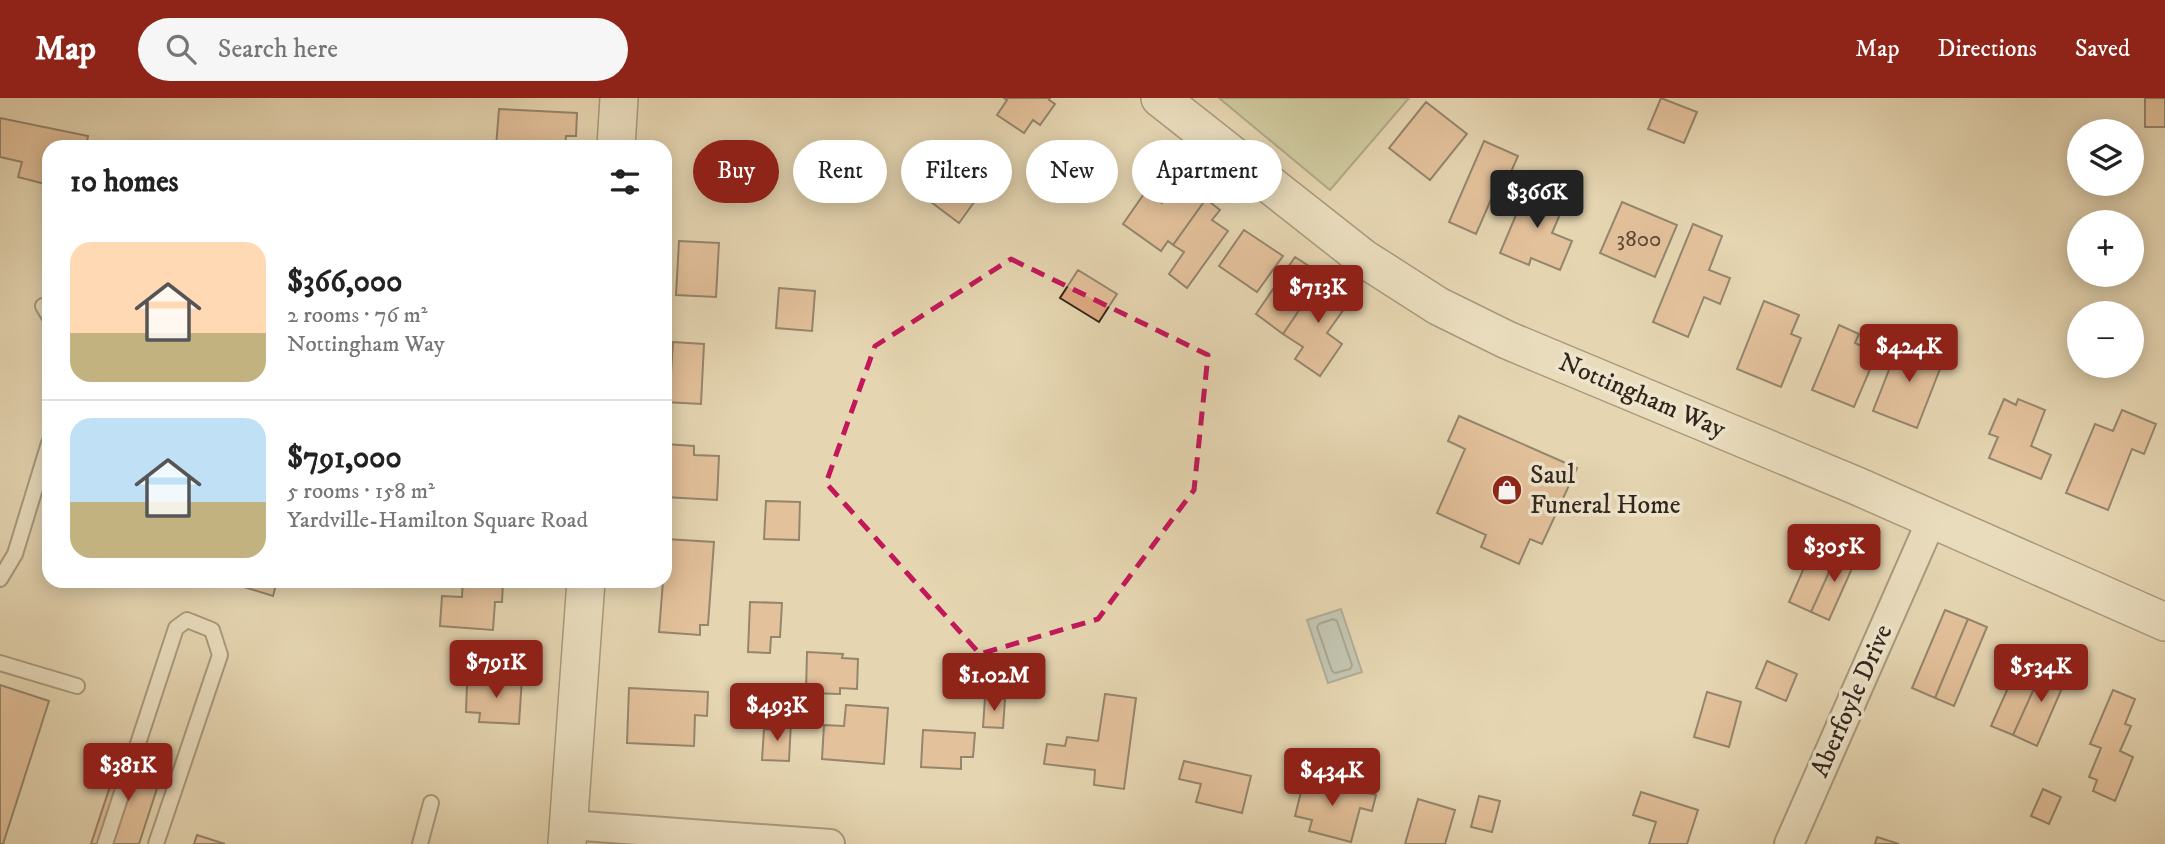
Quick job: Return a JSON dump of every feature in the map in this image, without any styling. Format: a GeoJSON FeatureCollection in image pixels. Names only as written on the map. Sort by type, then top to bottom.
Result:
{"type":"FeatureCollection","features":[{"type":"Feature","properties":{"kind":"street"},"geometry":{"type":"LineString","coordinates":[[616,140],[619,98]]}},
{"type":"Feature","properties":{"kind":"street","name":"Nottingham Way"},"geometry":{"type":"LineString","coordinates":[[1175,102],[1363,258],[1438,306],[1507,340],[1932,519],[2165,622]]}},
{"type":"Feature","properties":{"kind":"street","name":"Aberfoyle Drive"},"geometry":{"type":"LineString","coordinates":[[1788,844],[1932,519]]}},
{"type":"Feature","properties":{"kind":"street"},"geometry":{"type":"LineString","coordinates":[[586,588],[568,835],[830,844]]}},
{"type":"Feature","properties":{"kind":"lane"},"geometry":{"type":"LineString","coordinates":[[0,579],[15,554],[42,466]]}},
{"type":"Feature","properties":{"kind":"lane"},"geometry":{"type":"LineString","coordinates":[[105,844],[176,628],[187,620],[212,630],[220,655],[156,844]]}},
{"type":"Feature","properties":{"kind":"lane"},"geometry":{"type":"LineString","coordinates":[[0,663],[77,686]]}},
{"type":"Feature","properties":{"kind":"lane"},"geometry":{"type":"LineString","coordinates":[[420,844],[431,803]]}},
{"type":"Feature","properties":{"kind":"highlighted area"},"geometry":{"type":"Polygon","coordinates":[[[1011,259],[1208,355],[1194,490],[1098,619],[980,654],[826,483],[875,346],[1011,259]]]}},
{"type":"Feature","properties":{"kind":"green space"},"geometry":{"type":"Polygon","coordinates":[[[1219,98],[1409,98],[1330,190],[1282,150],[1282,140],[1270,140],[1219,98]]]}},
{"type":"Feature","properties":{"kind":"water"},"geometry":{"type":"Polygon","coordinates":[[[1341,609],[1362,672],[1328,683],[1307,620],[1341,609]]]}},
{"type":"Feature","properties":{"kind":"building"},"geometry":{"type":"Polygon","coordinates":[[[1004,98],[1050,98],[1055,104],[1040,125],[1033,120],[1024,133],[997,115],[1007,100],[1004,98]]]}},
{"type":"Feature","properties":{"kind":"building"},"geometry":{"type":"Polygon","coordinates":[[[1661,98],[1697,112],[1684,143],[1648,129],[1661,98]]]}},
{"type":"Feature","properties":{"kind":"building"},"geometry":{"type":"Polygon","coordinates":[[[2145,98],[2165,98],[2165,127],[2145,127],[2145,98]]]}},
{"type":"Feature","properties":{"kind":"building"},"geometry":{"type":"Polygon","coordinates":[[[1426,102],[1467,134],[1430,180],[1389,148],[1426,102]]]}},
{"type":"Feature","properties":{"kind":"building"},"geometry":{"type":"Polygon","coordinates":[[[499,109],[577,113],[576,136],[566,136],[566,140],[497,140],[499,109]]]}},
{"type":"Feature","properties":{"kind":"building"},"geometry":{"type":"Polygon","coordinates":[[[0,118],[88,136],[87,140],[42,140],[42,183],[18,177],[22,162],[0,157],[0,118]]]}},
{"type":"Feature","properties":{"kind":"building"},"geometry":{"type":"Polygon","coordinates":[[[1484,141],[1518,156],[1507,181],[1500,179],[1476,234],[1449,222],[1484,141]]]}},
{"type":"Feature","properties":{"kind":"building"},"geometry":{"type":"Polygon","coordinates":[[[1529,184],[1566,200],[1552,233],[1572,241],[1560,270],[1531,258],[1529,265],[1500,253],[1529,184]]]}},
{"type":"Feature","properties":{"kind":"building"},"geometry":{"type":"Polygon","coordinates":[[[1622,202],[1677,225],[1655,277],[1600,253],[1622,202]]]}},
{"type":"Feature","properties":{"kind":"building"},"geometry":{"type":"Polygon","coordinates":[[[932,203],[973,203],[959,223],[932,203]]]}},
{"type":"Feature","properties":{"kind":"building"},"geometry":{"type":"Polygon","coordinates":[[[1138,203],[1203,203],[1173,245],[1168,241],[1161,251],[1123,224],[1138,203]]]}},
{"type":"Feature","properties":{"kind":"building"},"geometry":{"type":"Polygon","coordinates":[[[1203,203],[1211,203],[1220,210],[1212,220],[1228,231],[1187,288],[1169,274],[1184,252],[1173,245],[1203,203]]]}},
{"type":"Feature","properties":{"kind":"building"},"geometry":{"type":"Polygon","coordinates":[[[1693,224],[1722,236],[1709,270],[1730,278],[1720,304],[1704,297],[1688,337],[1653,322],[1693,224]]]}},
{"type":"Feature","properties":{"kind":"building"},"geometry":{"type":"Polygon","coordinates":[[[1244,230],[1283,256],[1257,292],[1219,266],[1244,230]]]}},
{"type":"Feature","properties":{"kind":"building"},"geometry":{"type":"Polygon","coordinates":[[[679,241],[719,243],[716,297],[676,295],[679,241]]]}},
{"type":"Feature","properties":{"kind":"building"},"geometry":{"type":"Polygon","coordinates":[[[1295,257],[1323,275],[1283,334],[1256,314],[1295,257]]]}},
{"type":"Feature","properties":{"kind":"building"},"geometry":{"type":"Polygon","coordinates":[[[1078,270],[1117,294],[1099,322],[1060,298],[1078,270]]]}},
{"type":"Feature","properties":{"kind":"building"},"geometry":{"type":"Polygon","coordinates":[[[1323,275],[1345,290],[1349,302],[1327,333],[1342,344],[1320,376],[1295,359],[1303,347],[1283,334],[1323,275]]]}},
{"type":"Feature","properties":{"kind":"building"},"geometry":{"type":"Polygon","coordinates":[[[779,288],[815,291],[812,331],[776,328],[779,288]]]}},
{"type":"Feature","properties":{"kind":"building"},"geometry":{"type":"Polygon","coordinates":[[[1764,301],[1799,315],[1791,334],[1801,338],[1781,387],[1737,369],[1764,301]]]}},
{"type":"Feature","properties":{"kind":"building"},"geometry":{"type":"Polygon","coordinates":[[[1839,325],[1859,334],[1855,343],[1877,353],[1854,407],[1812,390],[1839,325]]]}},
{"type":"Feature","properties":{"kind":"building"},"geometry":{"type":"Polygon","coordinates":[[[1901,339],[1945,356],[1917,428],[1873,411],[1901,339]]]}},
{"type":"Feature","properties":{"kind":"building"},"geometry":{"type":"Polygon","coordinates":[[[673,342],[704,344],[701,404],[672,402],[673,342]]]}},
{"type":"Feature","properties":{"kind":"building"},"geometry":{"type":"Polygon","coordinates":[[[2004,399],[2016,405],[2018,399],[2045,410],[2031,446],[2051,455],[2041,479],[1989,458],[1998,437],[1989,434],[2004,399]]]}},
{"type":"Feature","properties":{"kind":"building"},"geometry":{"type":"Polygon","coordinates":[[[2122,410],[2156,424],[2144,454],[2132,449],[2108,510],[2066,493],[2095,424],[2113,431],[2122,410]]]}},
{"type":"Feature","properties":{"kind":"building","name":"Saul Funeral Home"},"geometry":{"type":"Polygon","coordinates":[[[1459,416],[1577,468],[1542,544],[1530,539],[1519,564],[1481,547],[1486,535],[1437,513],[1465,449],[1448,441],[1459,416]]]}},
{"type":"Feature","properties":{"kind":"building"},"geometry":{"type":"Polygon","coordinates":[[[672,444],[694,446],[694,455],[719,456],[717,500],[672,497],[672,444]]]}},
{"type":"Feature","properties":{"kind":"building"},"geometry":{"type":"Polygon","coordinates":[[[766,501],[800,502],[799,540],[764,539],[766,501]]]}},
{"type":"Feature","properties":{"kind":"building"},"geometry":{"type":"Polygon","coordinates":[[[1817,538],[1840,548],[1811,612],[1789,602],[1817,538]]]}},
{"type":"Feature","properties":{"kind":"building"},"geometry":{"type":"Polygon","coordinates":[[[672,539],[714,542],[708,625],[700,625],[700,635],[659,632],[662,588],[672,588],[672,539]]]}},
{"type":"Feature","properties":{"kind":"building"},"geometry":{"type":"Polygon","coordinates":[[[1840,548],[1858,555],[1829,620],[1811,612],[1840,548]]]}},
{"type":"Feature","properties":{"kind":"building"},"geometry":{"type":"Polygon","coordinates":[[[247,588],[275,588],[273,596],[247,588]]]}},
{"type":"Feature","properties":{"kind":"building"},"geometry":{"type":"Polygon","coordinates":[[[463,588],[503,588],[502,602],[495,602],[493,630],[440,626],[442,596],[462,597],[463,588]]]}},
{"type":"Feature","properties":{"kind":"building"},"geometry":{"type":"Polygon","coordinates":[[[750,602],[782,603],[780,637],[771,637],[770,653],[748,652],[750,602]]]}},
{"type":"Feature","properties":{"kind":"building"},"geometry":{"type":"Polygon","coordinates":[[[1945,610],[1968,619],[1935,698],[1912,688],[1945,610]]]}},
{"type":"Feature","properties":{"kind":"building"},"geometry":{"type":"Polygon","coordinates":[[[1968,619],[1987,627],[1954,706],[1935,698],[1968,619]]]}},
{"type":"Feature","properties":{"kind":"building"},"geometry":{"type":"Polygon","coordinates":[[[807,652],[843,654],[842,658],[858,659],[857,689],[840,688],[840,694],[806,693],[807,652]]]}},
{"type":"Feature","properties":{"kind":"building"},"geometry":{"type":"Polygon","coordinates":[[[2024,652],[2046,662],[2013,735],[1991,726],[2024,652]]]}},
{"type":"Feature","properties":{"kind":"building"},"geometry":{"type":"Polygon","coordinates":[[[1767,661],[1797,674],[1786,701],[1756,688],[1767,661]]]}},
{"type":"Feature","properties":{"kind":"building"},"geometry":{"type":"Polygon","coordinates":[[[2046,662],[2069,672],[2037,746],[2013,735],[2046,662]]]}},
{"type":"Feature","properties":{"kind":"building"},"geometry":{"type":"Polygon","coordinates":[[[483,676],[522,678],[519,724],[479,722],[480,713],[466,712],[467,684],[483,685],[483,676]]]}},
{"type":"Feature","properties":{"kind":"building"},"geometry":{"type":"Polygon","coordinates":[[[0,685],[49,701],[3,844],[0,844],[0,685]]]}},
{"type":"Feature","properties":{"kind":"building"},"geometry":{"type":"Polygon","coordinates":[[[629,688],[708,692],[707,716],[695,715],[694,746],[627,743],[629,688]]]}},
{"type":"Feature","properties":{"kind":"building"},"geometry":{"type":"Polygon","coordinates":[[[2113,690],[2135,699],[2125,724],[2131,726],[2120,751],[2133,757],[2115,801],[2093,791],[2097,780],[2089,777],[2101,748],[2090,744],[2113,690]]]}},
{"type":"Feature","properties":{"kind":"building"},"geometry":{"type":"Polygon","coordinates":[[[1707,692],[1741,702],[1729,747],[1694,737],[1707,692]]]}},
{"type":"Feature","properties":{"kind":"building"},"geometry":{"type":"Polygon","coordinates":[[[1105,694],[1136,698],[1124,789],[1094,785],[1095,770],[1044,764],[1047,744],[1065,746],[1067,737],[1098,741],[1105,694]]]}},
{"type":"Feature","properties":{"kind":"building"},"geometry":{"type":"Polygon","coordinates":[[[985,698],[1005,699],[1003,728],[983,727],[985,698]]]}},
{"type":"Feature","properties":{"kind":"building"},"geometry":{"type":"Polygon","coordinates":[[[846,705],[888,708],[884,764],[822,759],[824,725],[844,726],[846,705]]]}},
{"type":"Feature","properties":{"kind":"building"},"geometry":{"type":"Polygon","coordinates":[[[778,720],[791,722],[789,761],[762,760],[764,729],[777,730],[778,720]]]}},
{"type":"Feature","properties":{"kind":"building"},"geometry":{"type":"Polygon","coordinates":[[[923,730],[975,733],[973,757],[961,757],[961,769],[921,767],[923,730]]]}},
{"type":"Feature","properties":{"kind":"building"},"geometry":{"type":"Polygon","coordinates":[[[120,756],[163,770],[139,844],[91,844],[120,756]]]}},
{"type":"Feature","properties":{"kind":"building"},"geometry":{"type":"Polygon","coordinates":[[[1184,761],[1251,776],[1242,813],[1196,802],[1201,784],[1179,779],[1184,761]]]}},
{"type":"Feature","properties":{"kind":"building"},"geometry":{"type":"Polygon","coordinates":[[[1305,776],[1376,795],[1372,811],[1360,808],[1351,842],[1309,831],[1312,820],[1295,816],[1305,776]]]}},
{"type":"Feature","properties":{"kind":"building"},"geometry":{"type":"Polygon","coordinates":[[[2043,789],[2061,797],[2049,824],[2031,816],[2043,789]]]}},
{"type":"Feature","properties":{"kind":"building"},"geometry":{"type":"Polygon","coordinates":[[[1641,792],[1698,810],[1687,844],[1649,844],[1656,822],[1633,815],[1641,792]]]}},
{"type":"Feature","properties":{"kind":"building"},"geometry":{"type":"Polygon","coordinates":[[[1479,796],[1500,801],[1492,832],[1471,827],[1479,796]]]}},
{"type":"Feature","properties":{"kind":"building"},"geometry":{"type":"Polygon","coordinates":[[[1418,799],[1455,810],[1445,844],[1405,844],[1418,799]]]}},
{"type":"Feature","properties":{"kind":"building"},"geometry":{"type":"Polygon","coordinates":[[[197,835],[225,844],[194,844],[197,835]]]}},
{"type":"Feature","properties":{"kind":"building"},"geometry":{"type":"Polygon","coordinates":[[[1877,837],[1899,844],[1875,844],[1877,837]]]}},
{"type":"Feature","properties":{"kind":"place","name":"Saul Funeral Home"},"geometry":{"type":"Point","coordinates":[1507,490]}}]}
